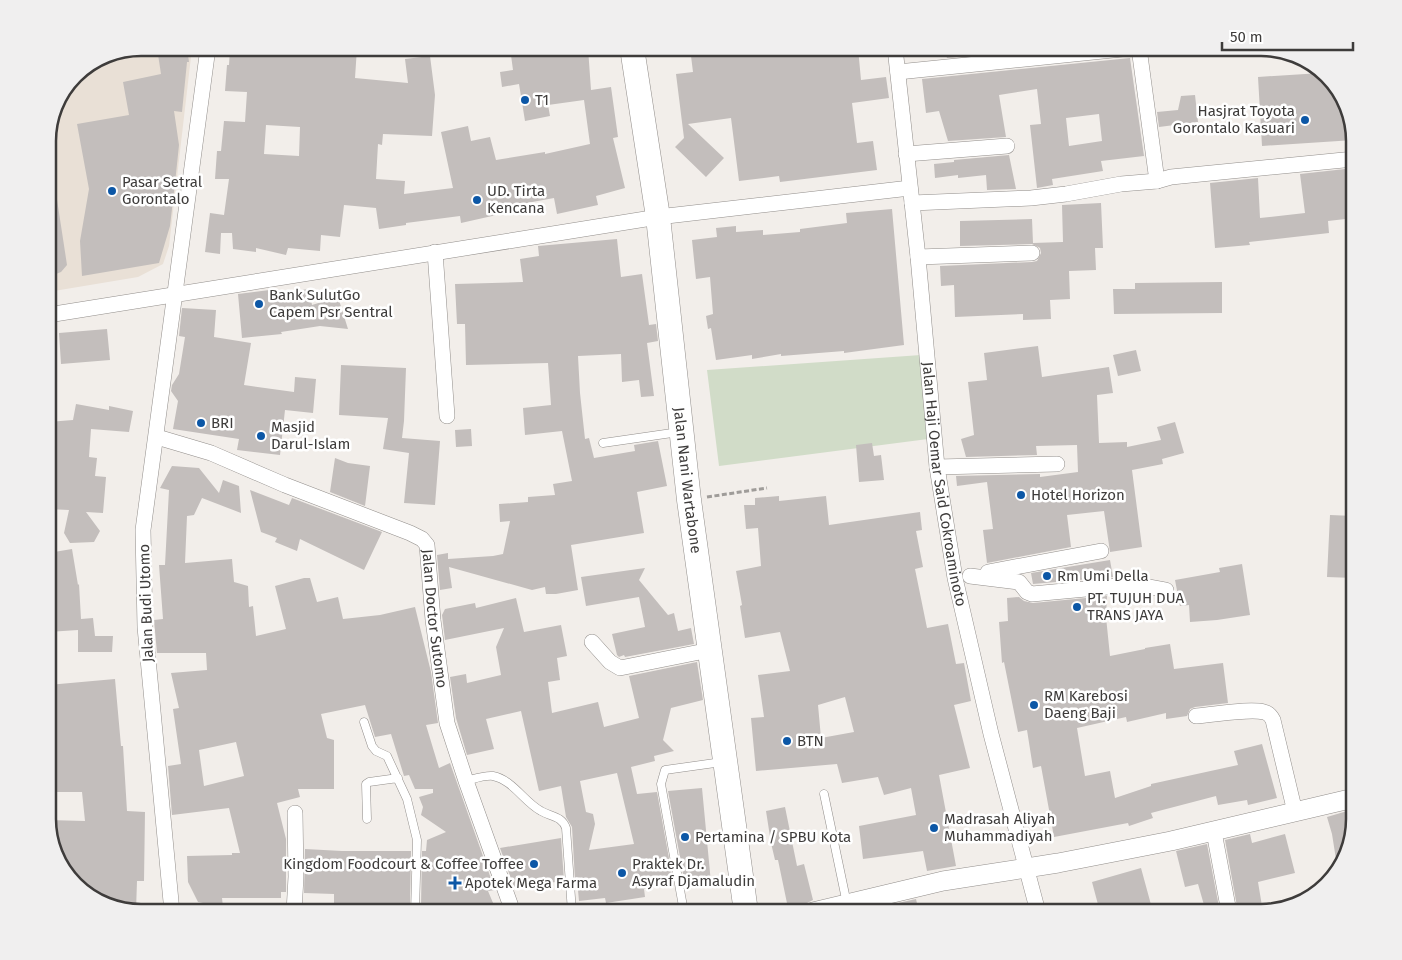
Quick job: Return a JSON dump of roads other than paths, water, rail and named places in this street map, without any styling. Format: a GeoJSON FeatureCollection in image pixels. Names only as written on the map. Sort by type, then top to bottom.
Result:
{"type":"FeatureCollection","features":[{"type":"Feature","properties":{"kind":"main road","name":"Jalan Nani Wartabone"},"geometry":{"type":"LineString","coordinates":[[633,56],[658,217],[689,500],[745,904]]}},
{"type":"Feature","properties":{"kind":"street","name":"Jalan Budi Utomo"},"geometry":{"type":"LineString","coordinates":[[171,904],[145,628],[143,530],[207,56]]}},
{"type":"Feature","properties":{"kind":"street","name":"Jalan Haji Oemar Said Cokroaminoto"},"geometry":{"type":"LineString","coordinates":[[896,56],[918,257],[937,467],[955,578],[991,734],[1036,904]]}},
{"type":"Feature","properties":{"kind":"street"},"geometry":{"type":"LineString","coordinates":[[898,72],[1054,56]]}},
{"type":"Feature","properties":{"kind":"street"},"geometry":{"type":"LineString","coordinates":[[1140,56],[1157,181]]}},
{"type":"Feature","properties":{"kind":"street"},"geometry":{"type":"LineString","coordinates":[[906,154],[1007,146]]}},
{"type":"Feature","properties":{"kind":"street"},"geometry":{"type":"LineString","coordinates":[[56,314],[658,217],[911,196],[1031,198],[1121,184],[1157,181],[1171,176],[1346,160]]}},
{"type":"Feature","properties":{"kind":"street"},"geometry":{"type":"LineString","coordinates":[[435,252],[447,416]]}},
{"type":"Feature","properties":{"kind":"street"},"geometry":{"type":"LineString","coordinates":[[918,257],[1032,253]]}},
{"type":"Feature","properties":{"kind":"street","name":"Jalan Doctor Sutomo"},"geometry":{"type":"LineString","coordinates":[[157,437],[210,453],[285,485],[410,533],[422,539],[427,545],[433,620],[448,723],[466,781],[510,904]]}},
{"type":"Feature","properties":{"kind":"street"},"geometry":{"type":"LineString","coordinates":[[937,467],[1057,464]]}},
{"type":"Feature","properties":{"kind":"street"},"geometry":{"type":"LineString","coordinates":[[955,578],[1101,551]]}},
{"type":"Feature","properties":{"kind":"street"},"geometry":{"type":"LineString","coordinates":[[970,576],[1010,579],[1019,582],[1027,592],[1032,594],[1128,585],[1166,590]]}},
{"type":"Feature","properties":{"kind":"street"},"geometry":{"type":"LineString","coordinates":[[592,642],[610,662],[620,668],[710,650]]}},
{"type":"Feature","properties":{"kind":"street"},"geometry":{"type":"LineString","coordinates":[[1196,716],[1243,712],[1263,712],[1269,714],[1273,720],[1294,812]]}},
{"type":"Feature","properties":{"kind":"street"},"geometry":{"type":"LineString","coordinates":[[847,904],[943,881],[1109,854],[1214,832],[1346,800]]}},
{"type":"Feature","properties":{"kind":"street"},"geometry":{"type":"LineString","coordinates":[[294,904],[296,813]]}},
{"type":"Feature","properties":{"kind":"street"},"geometry":{"type":"LineString","coordinates":[[1214,832],[1228,904]]}},
{"type":"Feature","properties":{"kind":"lane"},"geometry":{"type":"LineString","coordinates":[[603,443],[681,432]]}},
{"type":"Feature","properties":{"kind":"lane"},"geometry":{"type":"LineString","coordinates":[[364,722],[372,746],[376,751],[387,756],[407,799],[416,840],[415,904]]}},
{"type":"Feature","properties":{"kind":"lane"},"geometry":{"type":"LineString","coordinates":[[683,904],[662,784],[665,770],[724,762]]}},
{"type":"Feature","properties":{"kind":"lane"},"geometry":{"type":"LineString","coordinates":[[466,781],[485,776],[501,779],[541,812],[560,818],[564,822],[571,904]]}},
{"type":"Feature","properties":{"kind":"lane"},"geometry":{"type":"LineString","coordinates":[[367,819],[366,784],[398,778]]}},
{"type":"Feature","properties":{"kind":"lane"},"geometry":{"type":"LineString","coordinates":[[824,794],[847,904]]}},
{"type":"Feature","properties":{"kind":"place","name":"T1"},"geometry":{"type":"Point","coordinates":[525,100]}},
{"type":"Feature","properties":{"kind":"place","name":"Hasjrat Toyota Gorontalo Kasuari"},"geometry":{"type":"Point","coordinates":[1305,120]}},
{"type":"Feature","properties":{"kind":"place","name":"Pasar Setral Gorontalo"},"geometry":{"type":"Point","coordinates":[112,191]}},
{"type":"Feature","properties":{"kind":"place","name":"UD. Tirta Kencana"},"geometry":{"type":"Point","coordinates":[477,200]}},
{"type":"Feature","properties":{"kind":"place","name":"Bank SulutGo Capem Psr Sentral"},"geometry":{"type":"Point","coordinates":[259,304]}},
{"type":"Feature","properties":{"kind":"place","name":"BRI"},"geometry":{"type":"Point","coordinates":[201,423]}},
{"type":"Feature","properties":{"kind":"place","name":"Masjid Darul-Islam"},"geometry":{"type":"Point","coordinates":[261,436]}},
{"type":"Feature","properties":{"kind":"place","name":"Hotel Horizon"},"geometry":{"type":"Point","coordinates":[1021,495]}},
{"type":"Feature","properties":{"kind":"place","name":"Rm Umi Della"},"geometry":{"type":"Point","coordinates":[1047,576]}},
{"type":"Feature","properties":{"kind":"place","name":"PT. TUJUH DUA TRANS JAYA"},"geometry":{"type":"Point","coordinates":[1077,607]}},
{"type":"Feature","properties":{"kind":"place","name":"RM Karebosi Daeng Baji"},"geometry":{"type":"Point","coordinates":[1034,705]}},
{"type":"Feature","properties":{"kind":"place","name":"BTN"},"geometry":{"type":"Point","coordinates":[787,741]}},
{"type":"Feature","properties":{"kind":"place","name":"Madrasah Aliyah Muhammadiyah"},"geometry":{"type":"Point","coordinates":[934,828]}},
{"type":"Feature","properties":{"kind":"place","name":"Pertamina / SPBU Kota"},"geometry":{"type":"Point","coordinates":[685,837]}},
{"type":"Feature","properties":{"kind":"place","name":"Kingdom Foodcourt & Coffee Toffee"},"geometry":{"type":"Point","coordinates":[534,864]}},
{"type":"Feature","properties":{"kind":"place","name":"Praktek Dr. Asyraf Djamaludin"},"geometry":{"type":"Point","coordinates":[622,873]}},
{"type":"Feature","properties":{"kind":"place","name":"Apotek Mega Farma"},"geometry":{"type":"Point","coordinates":[455,883]}}]}
